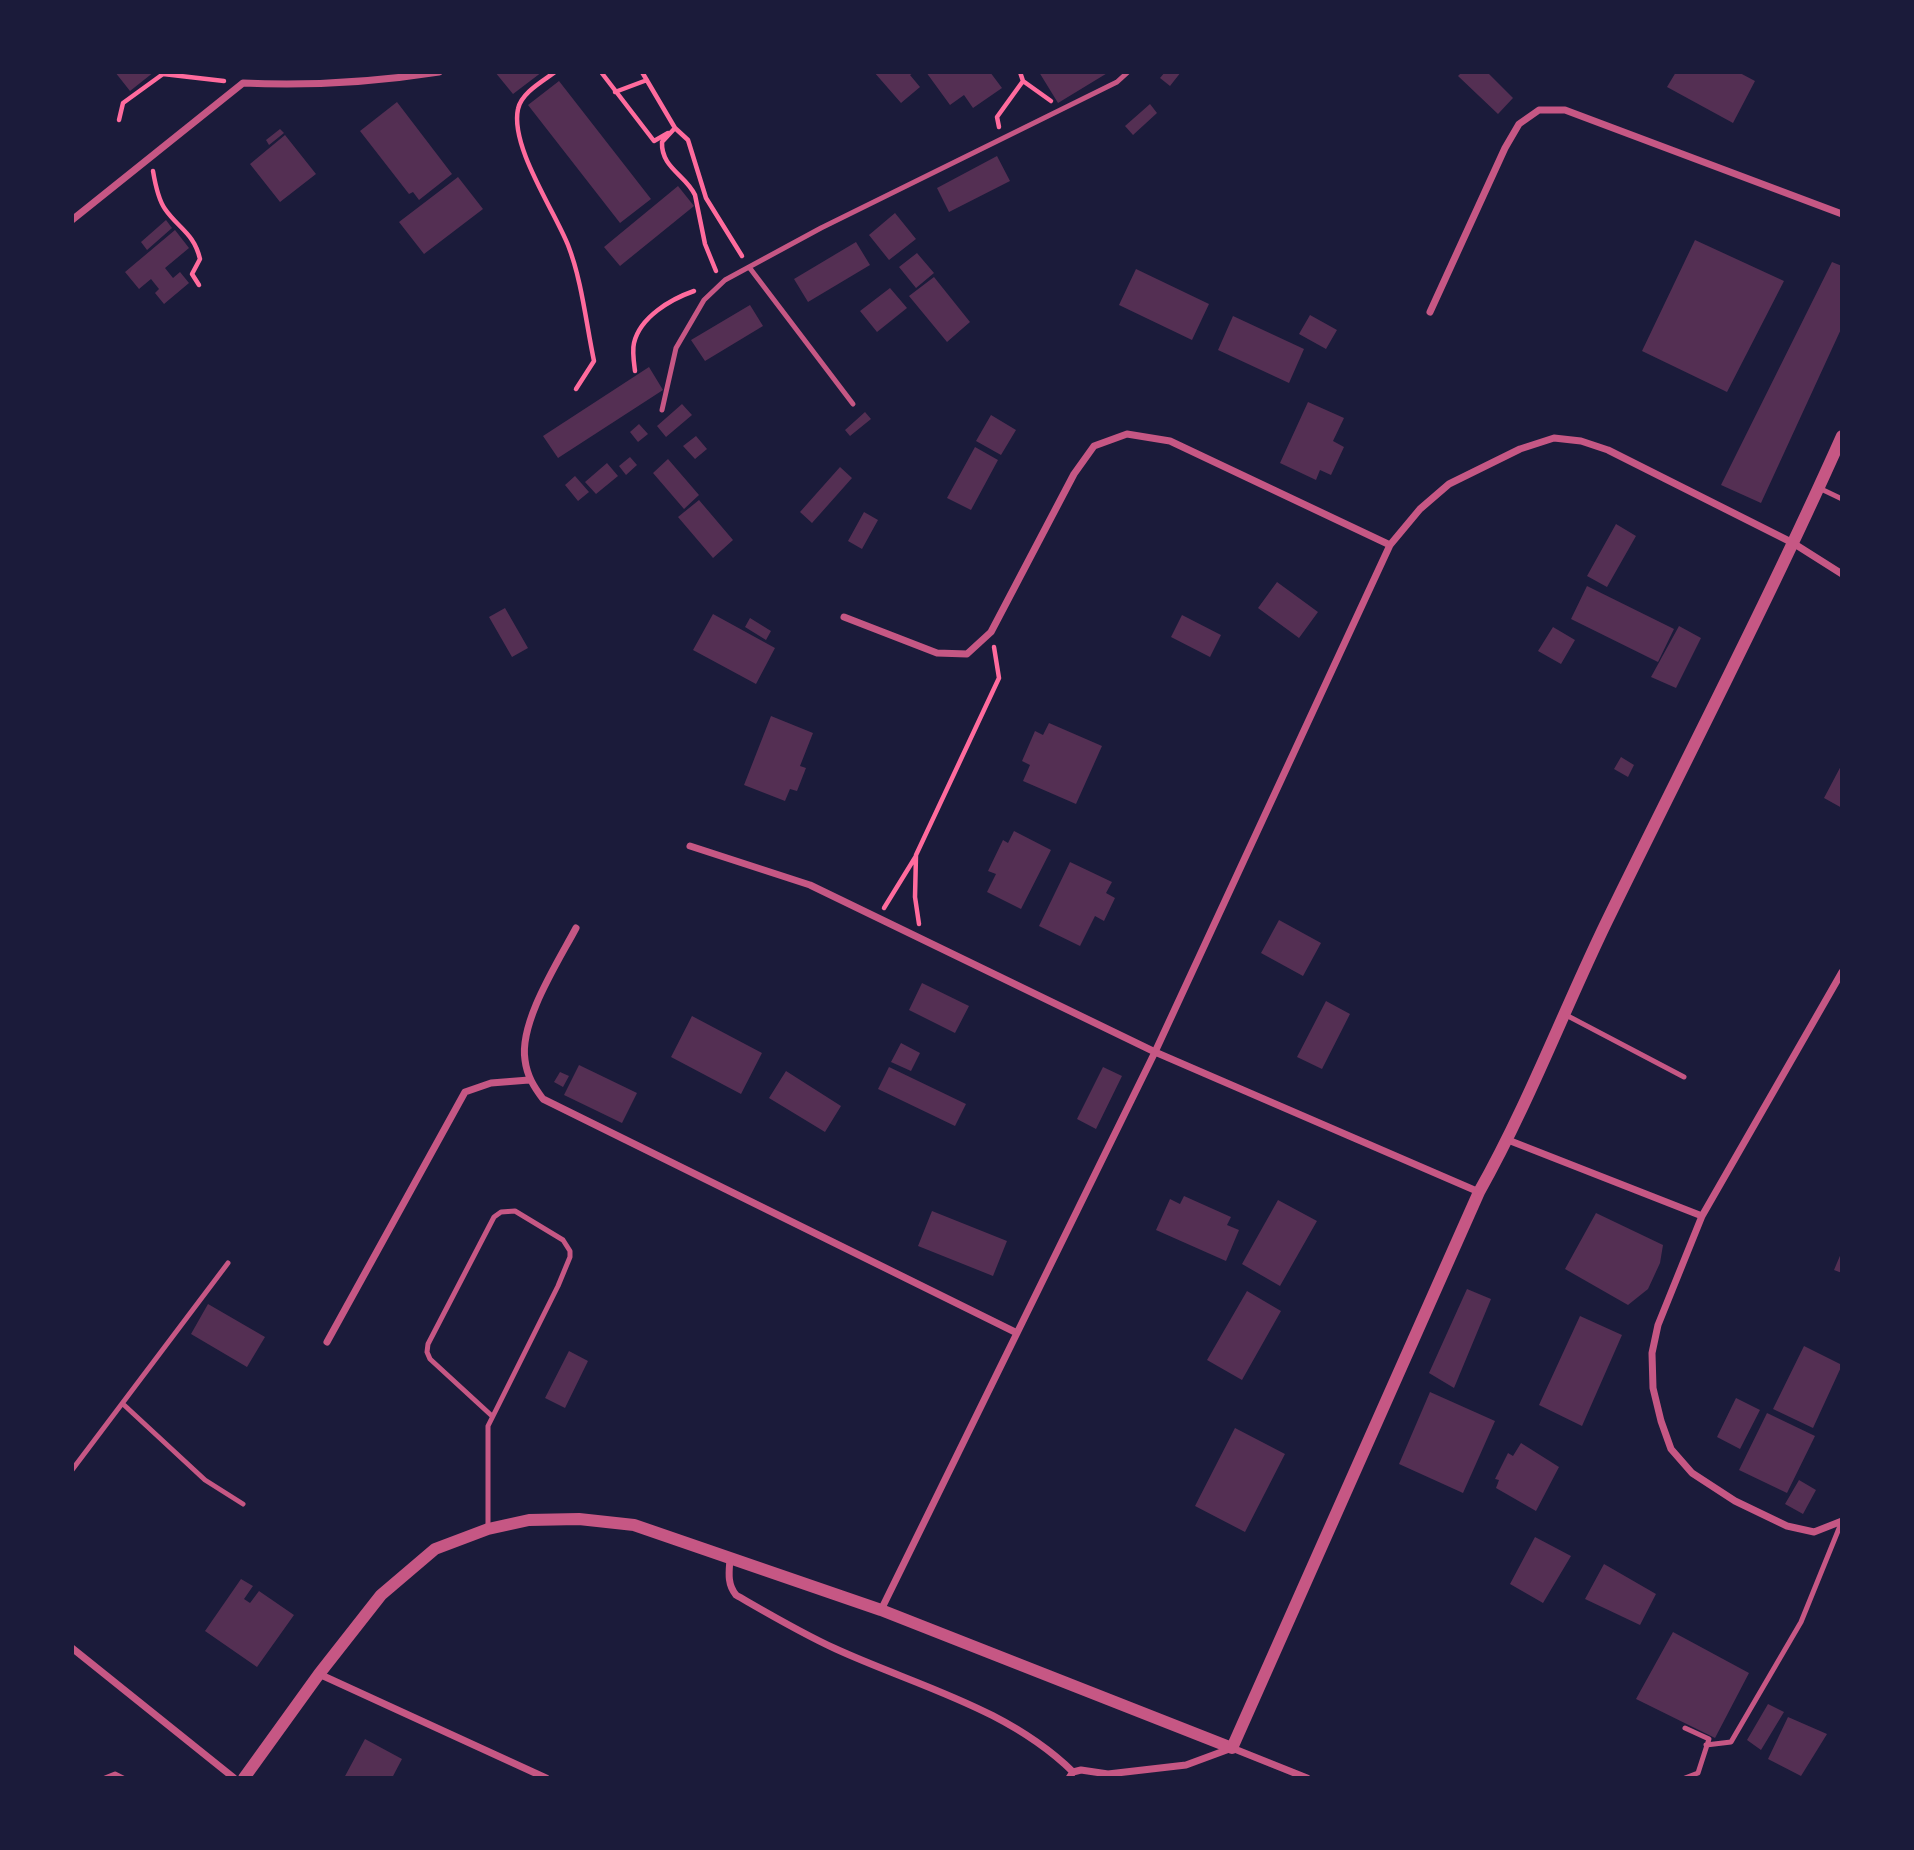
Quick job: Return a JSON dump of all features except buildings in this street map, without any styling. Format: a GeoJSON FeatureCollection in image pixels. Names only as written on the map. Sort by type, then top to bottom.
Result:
{"type":"FeatureCollection","features":[{"type":"Feature","properties":{"kind":"street"},"geometry":{"type":"LineString","coordinates":[[72,220],[243,83],[279,85],[439,72]]}},
{"type":"Feature","properties":{"kind":"street"},"geometry":{"type":"LineString","coordinates":[[1430,312],[1505,148],[1519,124],[1539,110],[1565,110],[1842,214]]}},
{"type":"Feature","properties":{"kind":"street"},"geometry":{"type":"LineString","coordinates":[[844,617],[937,653],[967,654],[991,632],[1074,474],[1094,446],[1126,434],[1170,442],[1390,545]]}},
{"type":"Feature","properties":{"kind":"street"},"geometry":{"type":"LineString","coordinates":[[730,1559],[730,1588],[736,1595],[838,1649],[984,1710],[1055,1754],[1071,1775],[1081,1770],[1108,1774],[1186,1765],[1232,1748],[1479,1192],[1508,1140],[1563,1014],[1793,543],[1842,436]]}},
{"type":"Feature","properties":{"kind":"street"},"geometry":{"type":"LineString","coordinates":[[881,1610],[1155,1052],[1390,545],[1420,509],[1449,484],[1520,449],[1554,438],[1581,441],[1608,450],[1793,543],[1842,574]]}},
{"type":"Feature","properties":{"kind":"street"},"geometry":{"type":"LineString","coordinates":[[690,846],[810,885],[1155,1052],[1479,1192]]}},
{"type":"Feature","properties":{"kind":"street"},"geometry":{"type":"LineString","coordinates":[[576,928],[537,1002],[527,1034],[524,1058],[529,1080],[543,1099],[1017,1333]]}},
{"type":"Feature","properties":{"kind":"street"},"geometry":{"type":"LineString","coordinates":[[1842,972],[1702,1216],[1658,1325],[1652,1353],[1653,1388],[1671,1449],[1692,1474],[1735,1501],[1787,1526],[1814,1532],[1842,1521]]}},
{"type":"Feature","properties":{"kind":"street"},"geometry":{"type":"LineString","coordinates":[[327,1342],[465,1092],[491,1083],[529,1080]]}},
{"type":"Feature","properties":{"kind":"street"},"geometry":{"type":"LineString","coordinates":[[1508,1140],[1702,1216]]}},
{"type":"Feature","properties":{"kind":"street"},"geometry":{"type":"LineString","coordinates":[[244,1778],[319,1674],[381,1595],[435,1549],[488,1529],[529,1520],[579,1519],[634,1525],[881,1610],[1307,1778]]}},
{"type":"Feature","properties":{"kind":"street"},"geometry":{"type":"LineString","coordinates":[[72,1648],[234,1778]]}},
{"type":"Feature","properties":{"kind":"street"},"geometry":{"type":"LineString","coordinates":[[319,1674],[546,1778]]}},
{"type":"Feature","properties":{"kind":"lane"},"geometry":{"type":"LineString","coordinates":[[662,410],[676,348],[704,300],[725,280],[1000,138],[1117,82],[1128,72]]}},
{"type":"Feature","properties":{"kind":"lane"},"geometry":{"type":"LineString","coordinates":[[749,267],[853,404]]}},
{"type":"Feature","properties":{"kind":"lane"},"geometry":{"type":"LineString","coordinates":[[1819,488],[1842,499]]}},
{"type":"Feature","properties":{"kind":"lane"},"geometry":{"type":"LineString","coordinates":[[1563,1014],[1684,1077]]}},
{"type":"Feature","properties":{"kind":"lane"},"geometry":{"type":"LineString","coordinates":[[488,1529],[487,1441],[492,1416],[570,1257],[568,1246],[557,1235],[508,1210],[494,1217],[428,1344],[427,1352],[429,1359],[492,1416]]}},
{"type":"Feature","properties":{"kind":"lane"},"geometry":{"type":"LineString","coordinates":[[72,1470],[228,1263]]}},
{"type":"Feature","properties":{"kind":"lane"},"geometry":{"type":"LineString","coordinates":[[123,1404],[205,1480],[243,1504]]}},
{"type":"Feature","properties":{"kind":"lane"},"geometry":{"type":"LineString","coordinates":[[1706,1745],[1731,1742],[1749,1713],[1801,1622],[1842,1521]]}},
{"type":"Feature","properties":{"kind":"lane"},"geometry":{"type":"LineString","coordinates":[[1685,1728],[1709,1739],[1698,1773],[1685,1778]]}},
{"type":"Feature","properties":{"kind":"lane"},"geometry":{"type":"LineString","coordinates":[[104,1778],[115,1774],[123,1778]]}},
{"type":"Feature","properties":{"kind":"path"},"geometry":{"type":"LineString","coordinates":[[555,72],[528,93],[520,102],[517,113],[521,140],[546,202],[568,244],[580,288],[594,361],[576,389]]}},
{"type":"Feature","properties":{"kind":"path"},"geometry":{"type":"LineString","coordinates":[[601,72],[654,141],[675,128]]}},
{"type":"Feature","properties":{"kind":"path"},"geometry":{"type":"LineString","coordinates":[[642,72],[675,128],[688,140],[706,198],[723,221],[749,267]]}},
{"type":"Feature","properties":{"kind":"path"},"geometry":{"type":"LineString","coordinates":[[1020,72],[1023,80],[1063,109]]}},
{"type":"Feature","properties":{"kind":"path"},"geometry":{"type":"LineString","coordinates":[[119,120],[123,103],[163,74],[243,83]]}},
{"type":"Feature","properties":{"kind":"path"},"geometry":{"type":"LineString","coordinates":[[615,92],[647,80]]}},
{"type":"Feature","properties":{"kind":"path"},"geometry":{"type":"LineString","coordinates":[[1000,138],[997,117],[1023,80]]}},
{"type":"Feature","properties":{"kind":"path"},"geometry":{"type":"LineString","coordinates":[[675,128],[662,142],[663,155],[677,176],[693,189],[705,244],[717,275],[717,282]]}},
{"type":"Feature","properties":{"kind":"path"},"geometry":{"type":"LineString","coordinates":[[152,157],[155,183],[164,208],[184,228],[198,249],[200,259],[192,274],[199,285]]}},
{"type":"Feature","properties":{"kind":"path"},"geometry":{"type":"LineString","coordinates":[[635,371],[633,344],[645,320],[681,295],[725,280]]}},
{"type":"Feature","properties":{"kind":"path"},"geometry":{"type":"LineString","coordinates":[[877,919],[916,855],[999,678],[991,632]]}},
{"type":"Feature","properties":{"kind":"path"},"geometry":{"type":"LineString","coordinates":[[916,855],[915,897],[922,941]]}}]}
